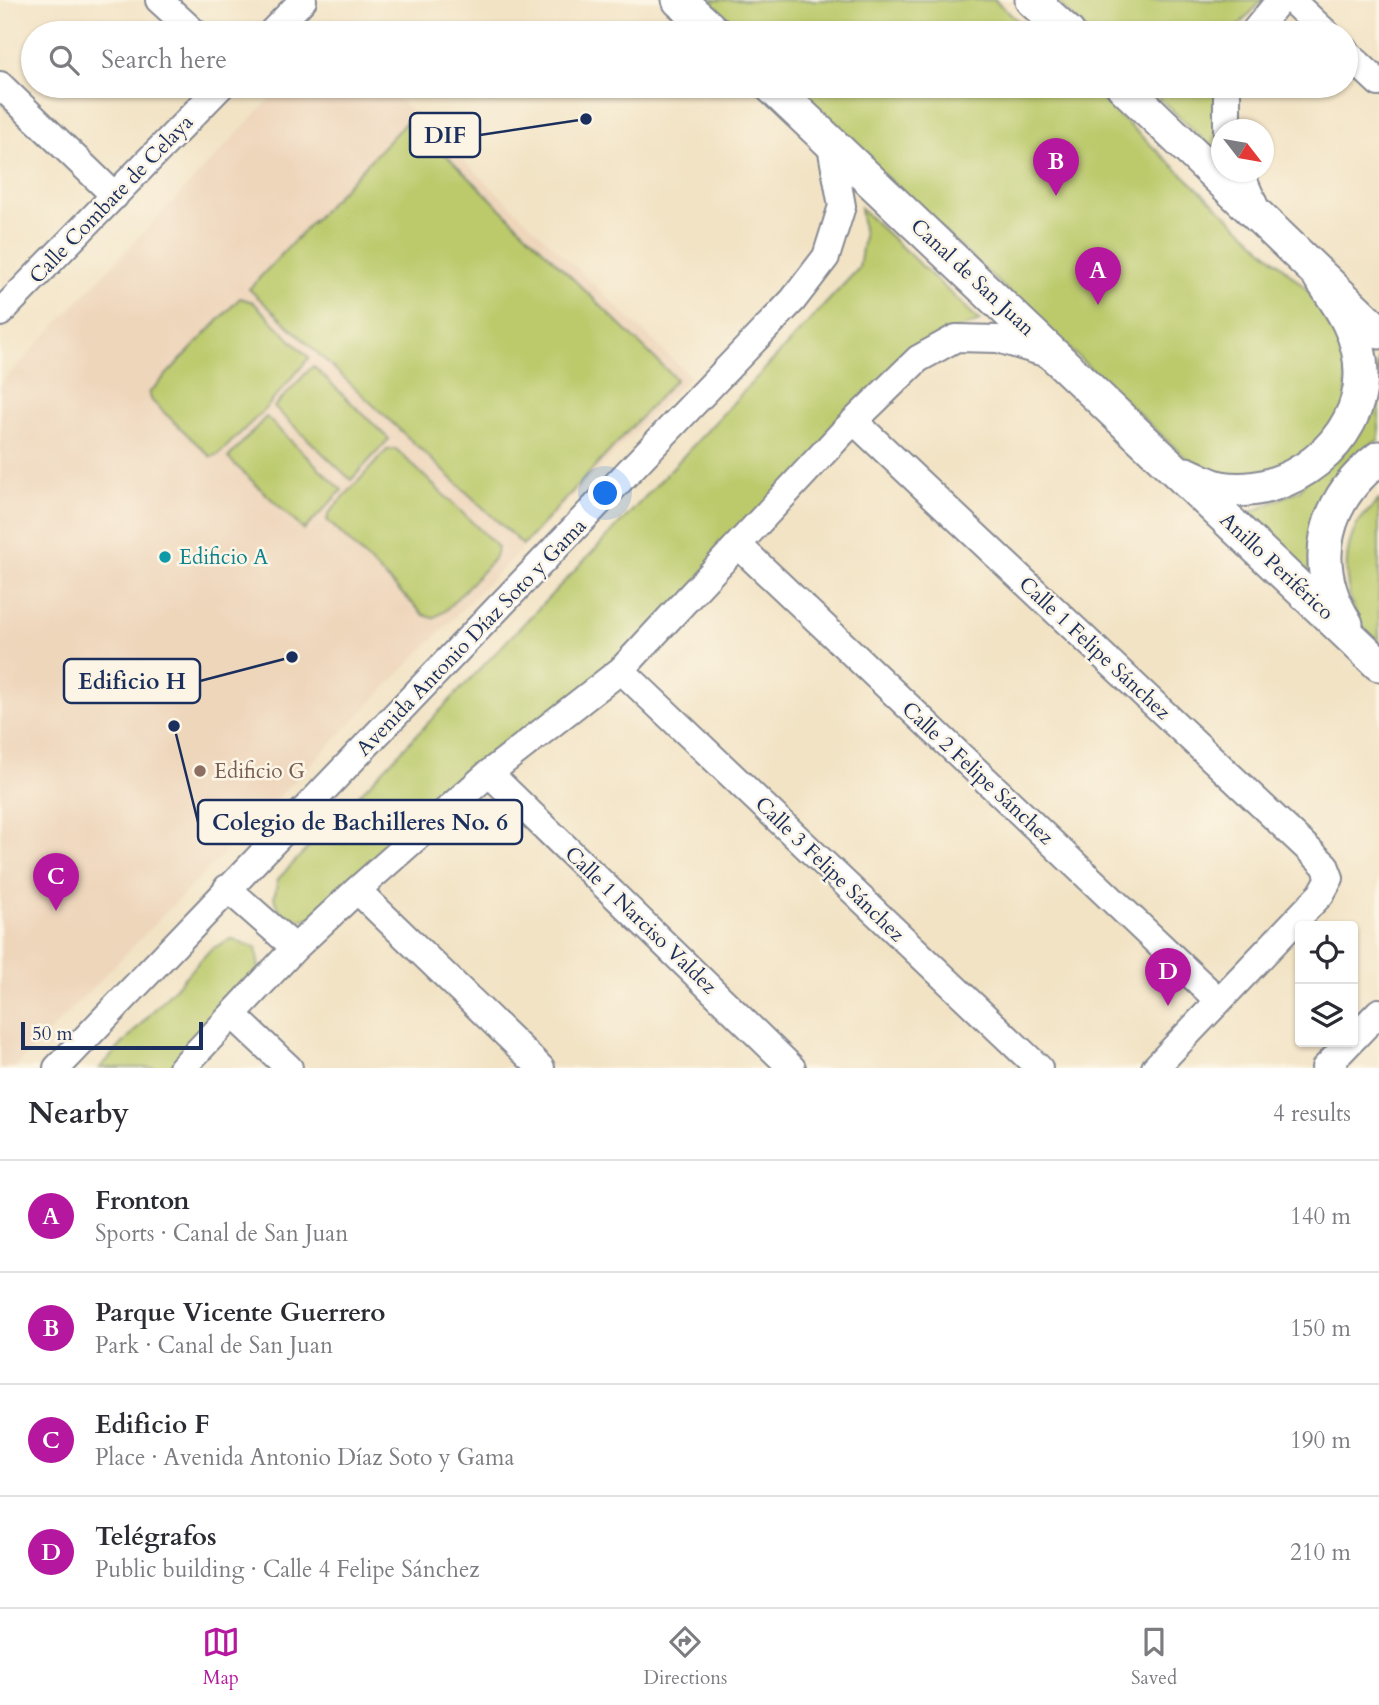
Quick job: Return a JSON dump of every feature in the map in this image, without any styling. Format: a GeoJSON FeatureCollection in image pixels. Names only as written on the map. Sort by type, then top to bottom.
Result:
{"type":"FeatureCollection","features":[{"type":"Feature","properties":{"kind":"main road"},"geometry":{"type":"LineString","coordinates":[[679,0],[702,21]]}},
{"type":"Feature","properties":{"kind":"main road"},"geometry":{"type":"LineString","coordinates":[[1032,0],[1055,21]]}},
{"type":"Feature","properties":{"kind":"main road","name":"Canal de San Juan"},"geometry":{"type":"LineString","coordinates":[[784,98],[1174,469]]}},
{"type":"Feature","properties":{"kind":"main road"},"geometry":{"type":"LineString","coordinates":[[1135,98],[1379,332]]}},
{"type":"Feature","properties":{"kind":"main road"},"geometry":{"type":"LineString","coordinates":[[1174,469],[1221,488],[1272,486],[1306,469],[1332,447],[1349,423],[1362,373],[1352,323],[1320,276]]}},
{"type":"Feature","properties":{"kind":"main road"},"geometry":{"type":"LineString","coordinates":[[1368,653],[1330,599],[1324,549],[1338,500],[1360,472],[1379,458]]}},
{"type":"Feature","properties":{"kind":"main road","name":"Anillo Periférico"},"geometry":{"type":"LineString","coordinates":[[1174,469],[1368,653]]}},
{"type":"Feature","properties":{"kind":"street"},"geometry":{"type":"LineString","coordinates":[[159,0],[182,21]]}},
{"type":"Feature","properties":{"kind":"street"},"geometry":{"type":"LineString","coordinates":[[283,21],[303,0]]}},
{"type":"Feature","properties":{"kind":"street"},"geometry":{"type":"LineString","coordinates":[[1263,21],[1280,0]]}},
{"type":"Feature","properties":{"kind":"street"},"geometry":{"type":"LineString","coordinates":[[1291,0],[1313,21]]}},
{"type":"Feature","properties":{"kind":"street"},"geometry":{"type":"LineString","coordinates":[[1358,63],[1379,83]]}},
{"type":"Feature","properties":{"kind":"street"},"geometry":{"type":"LineString","coordinates":[[0,85],[115,196]]}},
{"type":"Feature","properties":{"kind":"street","name":"Calle Combate de Celaya"},"geometry":{"type":"LineString","coordinates":[[0,313],[209,98]]}},
{"type":"Feature","properties":{"kind":"street"},"geometry":{"type":"LineString","coordinates":[[1227,98],[1227,119]]}},
{"type":"Feature","properties":{"kind":"street","name":"Avenida Antonio Díaz Soto y Gama"},"geometry":{"type":"LineString","coordinates":[[57,1068],[793,300],[826,257],[842,206],[830,141]]}},
{"type":"Feature","properties":{"kind":"street"},"geometry":{"type":"LineString","coordinates":[[1244,182],[1261,220]]}},
{"type":"Feature","properties":{"kind":"street"},"geometry":{"type":"LineString","coordinates":[[182,1068],[295,948],[357,890],[489,773],[621,670],[854,421],[918,359],[956,338],[998,339],[1060,358]]}},
{"type":"Feature","properties":{"kind":"street","name":"Calle 1 Felipe Sánchez"},"geometry":{"type":"LineString","coordinates":[[854,421],[1325,865],[1329,878],[1321,894],[1219,1001]]}},
{"type":"Feature","properties":{"kind":"street","name":"Calle 2 Felipe Sánchez"},"geometry":{"type":"LineString","coordinates":[[738,545],[1219,1001]]}},
{"type":"Feature","properties":{"kind":"street","name":"Calle 3 Felipe Sánchez"},"geometry":{"type":"LineString","coordinates":[[621,670],[1039,1068]]}},
{"type":"Feature","properties":{"kind":"street","name":"Calle 1 Narciso Valdez"},"geometry":{"type":"LineString","coordinates":[[489,773],[792,1068]]}},
{"type":"Feature","properties":{"kind":"street"},"geometry":{"type":"LineString","coordinates":[[227,888],[295,948]]}},
{"type":"Feature","properties":{"kind":"street"},"geometry":{"type":"LineString","coordinates":[[357,890],[541,1068]]}},
{"type":"Feature","properties":{"kind":"street"},"geometry":{"type":"LineString","coordinates":[[1155,1068],[1219,1001]]}},
{"type":"Feature","properties":{"kind":"street"},"geometry":{"type":"LineString","coordinates":[[1358,1033],[1379,1012]]}},
{"type":"Feature","properties":{"kind":"street"},"geometry":{"type":"LineString","coordinates":[[233,1015],[289,1068]]}},
{"type":"Feature","properties":{"kind":"street"},"geometry":{"type":"LineString","coordinates":[[1325,1068],[1344,1047]]}},
{"type":"Feature","properties":{"kind":"shaded area"},"geometry":{"type":"Polygon","coordinates":[[[271,98],[398,98],[690,376],[14,1068],[0,1068],[0,384],[271,98]]]}},
{"type":"Feature","properties":{"kind":"green space"},"geometry":{"type":"Polygon","coordinates":[[[700,0],[995,0],[1018,21],[722,21],[700,0]]]}},
{"type":"Feature","properties":{"kind":"green space"},"geometry":{"type":"Polygon","coordinates":[[[1055,0],[1263,0],[1243,21],[1077,21],[1055,0]]]}},
{"type":"Feature","properties":{"kind":"green space"},"geometry":{"type":"Polygon","coordinates":[[[802,98],[1100,98],[1326,307],[1345,334],[1347,414],[1281,477],[1206,477],[802,98]]]}},
{"type":"Feature","properties":{"kind":"green space"},"geometry":{"type":"Polygon","coordinates":[[[1159,98],[1218,98],[1218,119],[1211,119],[1211,146],[1159,98]]]}},
{"type":"Feature","properties":{"kind":"green space"},"geometry":{"type":"Polygon","coordinates":[[[409,119],[676,379],[523,545],[249,289],[409,119]]]}},
{"type":"Feature","properties":{"kind":"green space"},"geometry":{"type":"Polygon","coordinates":[[[860,208],[980,321],[932,339],[626,660],[320,916],[300,920],[282,914],[274,898],[278,879],[632,511],[859,268],[864,236],[860,208]]]}},
{"type":"Feature","properties":{"kind":"green space"},"geometry":{"type":"Polygon","coordinates":[[[240,298],[253,302],[309,358],[266,408],[219,454],[211,457],[152,401],[149,393],[240,298]]]}},
{"type":"Feature","properties":{"kind":"green space"},"geometry":{"type":"Polygon","coordinates":[[[1379,355],[1379,440],[1358,455],[1338,477],[1323,503],[1314,528],[1309,573],[1247,514],[1300,490],[1375,381],[1379,355]]]}},
{"type":"Feature","properties":{"kind":"green space"},"geometry":{"type":"Polygon","coordinates":[[[313,366],[389,439],[351,480],[274,407],[313,366]]]}},
{"type":"Feature","properties":{"kind":"green space"},"geometry":{"type":"Polygon","coordinates":[[[266,417],[342,490],[304,530],[228,458],[266,417]]]}},
{"type":"Feature","properties":{"kind":"green space"},"geometry":{"type":"Polygon","coordinates":[[[396,449],[498,547],[494,559],[445,611],[433,618],[424,615],[327,520],[329,513],[387,450],[396,449]]]}},
{"type":"Feature","properties":{"kind":"green space"},"geometry":{"type":"Polygon","coordinates":[[[1379,500],[1379,650],[1359,623],[1348,590],[1347,573],[1351,540],[1357,525],[1379,500]]]}},
{"type":"Feature","properties":{"kind":"green space"},"geometry":{"type":"Polygon","coordinates":[[[231,939],[256,948],[259,969],[179,1068],[100,1068],[211,949],[231,939]]]}},
{"type":"Feature","properties":{"kind":"place","name":"DIF"},"geometry":{"type":"Point","coordinates":[586,119]}},
{"type":"Feature","properties":{"kind":"place","name":"Parque Vicente Guerrero"},"geometry":{"type":"Point","coordinates":[1056,196]}},
{"type":"Feature","properties":{"kind":"place","name":"Fronton"},"geometry":{"type":"Point","coordinates":[1098,305]}},
{"type":"Feature","properties":{"kind":"place","name":"Edificio A"},"geometry":{"type":"Point","coordinates":[165,557]}},
{"type":"Feature","properties":{"kind":"place","name":"Edificio H"},"geometry":{"type":"Point","coordinates":[292,657]}},
{"type":"Feature","properties":{"kind":"place","name":"Colegio de Bachilleres No. 6"},"geometry":{"type":"Point","coordinates":[174,726]}},
{"type":"Feature","properties":{"kind":"place","name":"Edificio G"},"geometry":{"type":"Point","coordinates":[200,771]}},
{"type":"Feature","properties":{"kind":"place","name":"Edificio F"},"geometry":{"type":"Point","coordinates":[56,911]}},
{"type":"Feature","properties":{"kind":"place","name":"Telégrafos"},"geometry":{"type":"Point","coordinates":[1168,1006]}}]}
